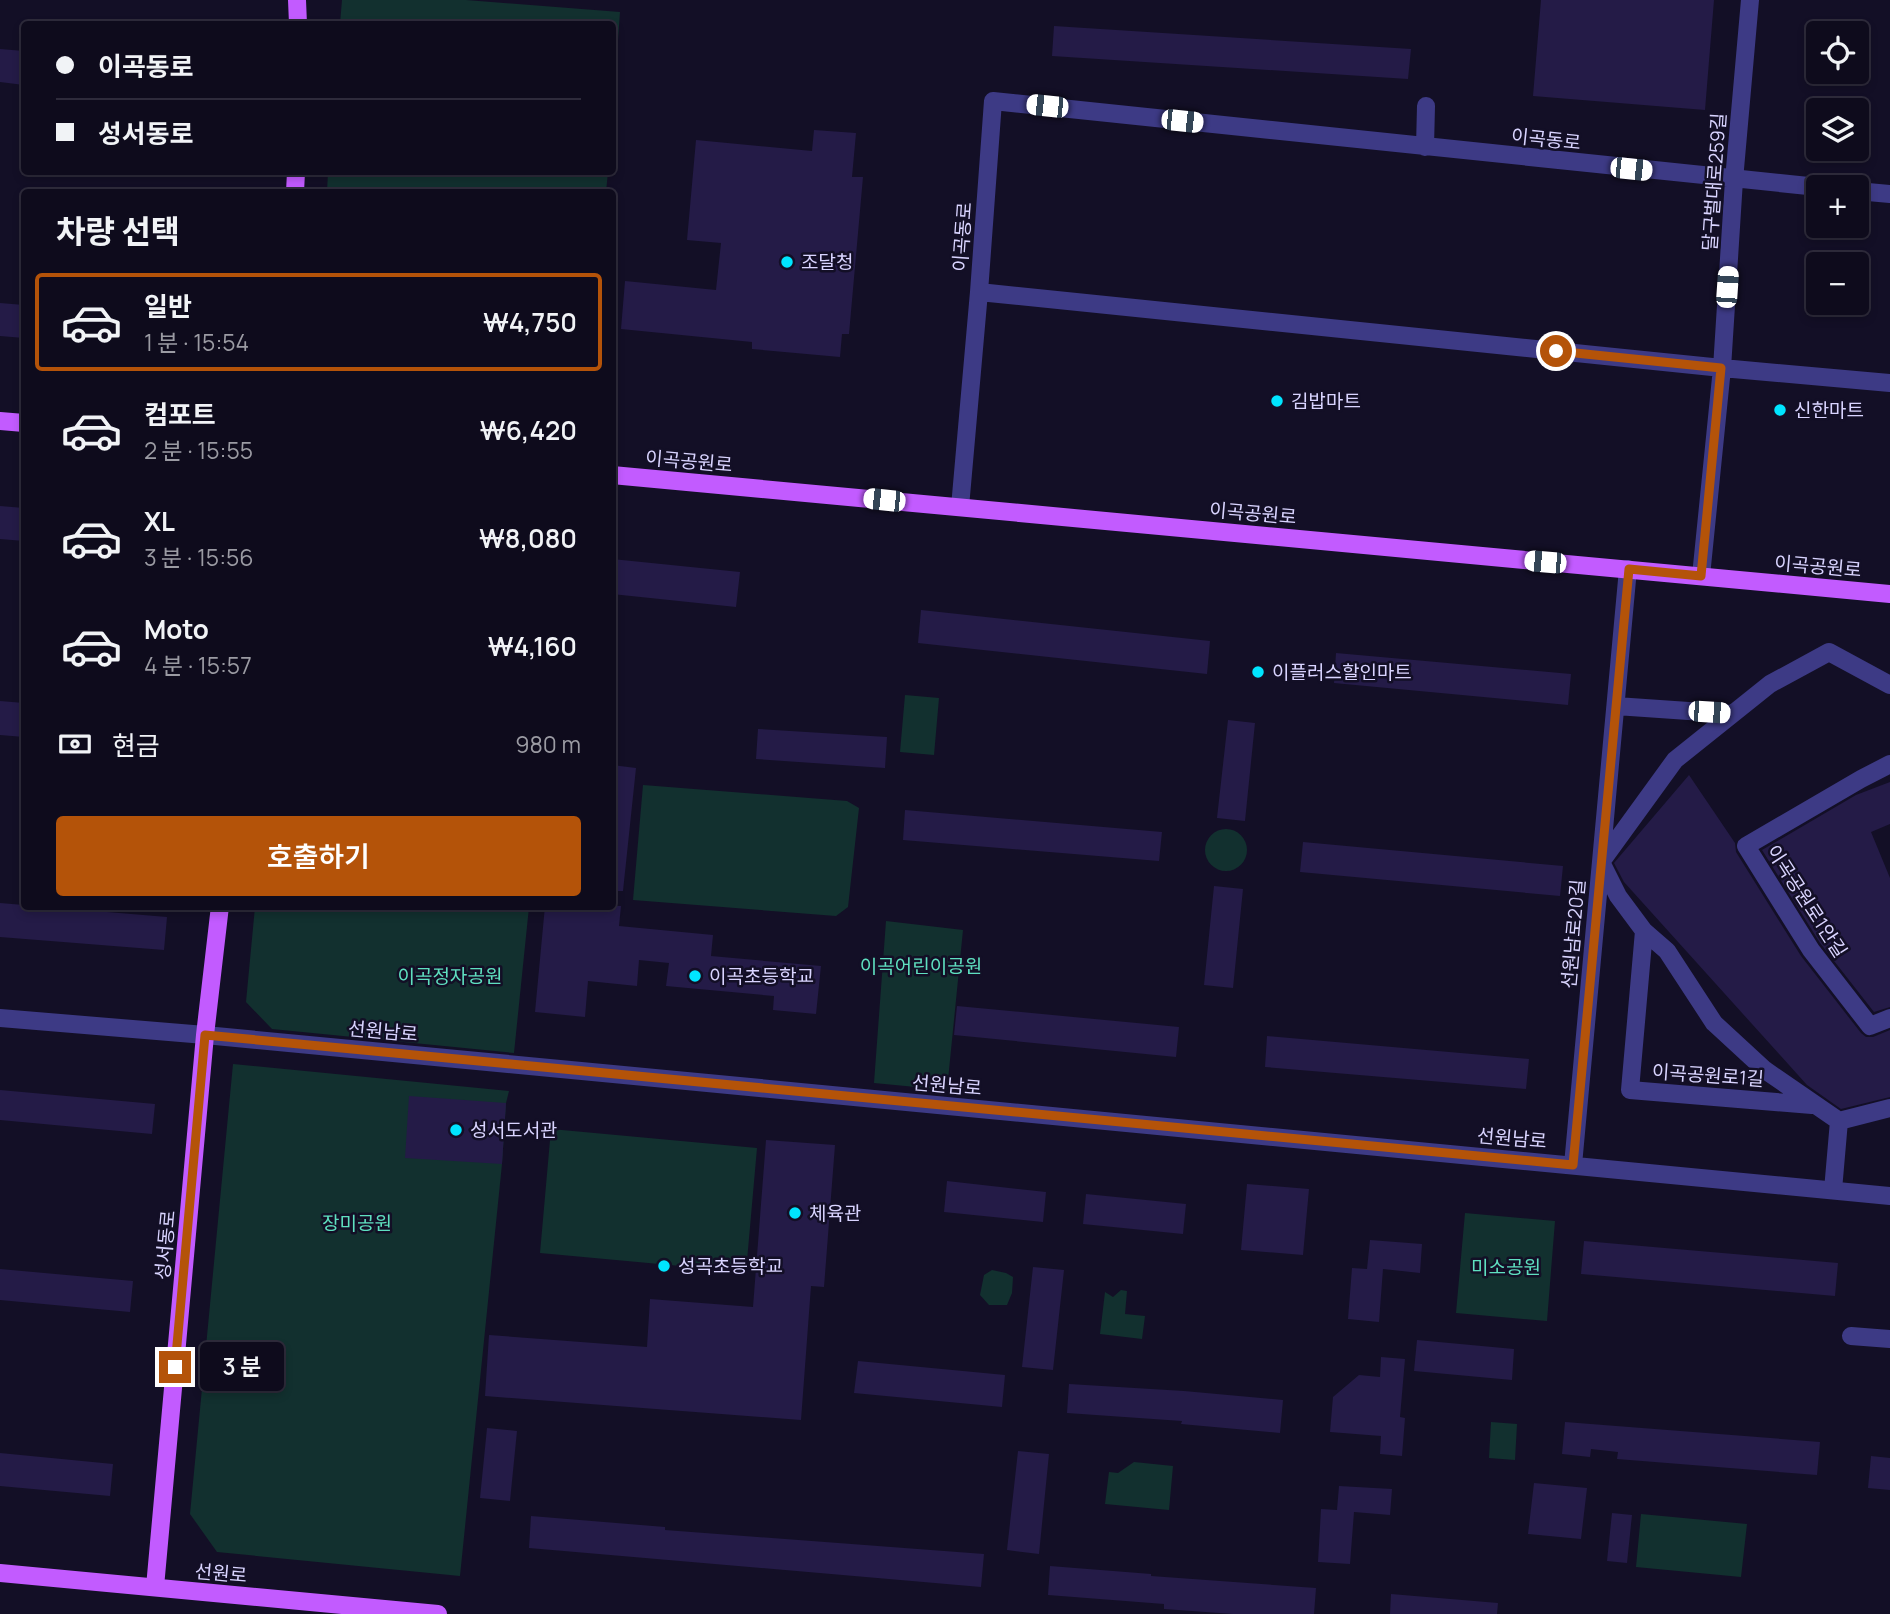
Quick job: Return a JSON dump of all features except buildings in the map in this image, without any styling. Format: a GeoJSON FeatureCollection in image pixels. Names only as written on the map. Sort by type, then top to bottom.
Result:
{"type":"FeatureCollection","features":[{"type":"Feature","properties":{"kind":"main road"},"geometry":{"type":"LineString","coordinates":[[297,0],[298,21]]}},
{"type":"Feature","properties":{"kind":"main road"},"geometry":{"type":"LineString","coordinates":[[0,421],[21,423]]}},
{"type":"Feature","properties":{"kind":"main road","name":"이곡공원로"},"geometry":{"type":"LineString","coordinates":[[616,475],[1890,594]]}},
{"type":"Feature","properties":{"kind":"main road","name":"성서동로"},"geometry":{"type":"LineString","coordinates":[[155,1587],[205,1035],[220,910]]}},
{"type":"Feature","properties":{"kind":"main road","name":"선원로"},"geometry":{"type":"LineString","coordinates":[[0,1573],[438,1614]]}},
{"type":"Feature","properties":{"kind":"street","name":"달구벌대로259길"},"geometry":{"type":"LineString","coordinates":[[1701,576],[1721,368],[1750,0]]}},
{"type":"Feature","properties":{"kind":"street","name":"이곡동로"},"geometry":{"type":"LineString","coordinates":[[1806,186],[993,101],[979,292],[1890,383]]}},
{"type":"Feature","properties":{"kind":"street"},"geometry":{"type":"LineString","coordinates":[[1425,147],[1426,106]]}},
{"type":"Feature","properties":{"kind":"street"},"geometry":{"type":"LineString","coordinates":[[1869,192],[1890,194]]}},
{"type":"Feature","properties":{"kind":"street"},"geometry":{"type":"LineString","coordinates":[[960,507],[979,292]]}},
{"type":"Feature","properties":{"kind":"street","name":"선원남로20길"},"geometry":{"type":"LineString","coordinates":[[1573,1165],[1629,569]]}},
{"type":"Feature","properties":{"kind":"street"},"geometry":{"type":"LineString","coordinates":[[1601,862],[1675,760],[1770,684],[1829,652],[1890,684]]}},
{"type":"Feature","properties":{"kind":"street"},"geometry":{"type":"LineString","coordinates":[[1616,706],[1732,714]]}},
{"type":"Feature","properties":{"kind":"street","name":"이곡공원로1안길"},"geometry":{"type":"LineString","coordinates":[[1890,764],[1746,846],[1811,950],[1870,1026],[1890,1018]]}},
{"type":"Feature","properties":{"kind":"street","name":"이곡공원로1길"},"geometry":{"type":"LineString","coordinates":[[1601,862],[1618,896],[1644,931],[1667,951],[1714,1023],[1765,1070],[1839,1121]]}},
{"type":"Feature","properties":{"kind":"street","name":"이곡공원로1길"},"geometry":{"type":"LineString","coordinates":[[1644,931],[1630,1090],[1815,1105]]}},
{"type":"Feature","properties":{"kind":"street","name":"선원남로"},"geometry":{"type":"LineString","coordinates":[[0,1018],[205,1035],[1890,1196]]}},
{"type":"Feature","properties":{"kind":"street"},"geometry":{"type":"LineString","coordinates":[[1833,1190],[1839,1121],[1887,1111]]}},
{"type":"Feature","properties":{"kind":"street"},"geometry":{"type":"LineString","coordinates":[[1851,1336],[1890,1339]]}},
{"type":"Feature","properties":{"kind":"green space"},"geometry":{"type":"Polygon","coordinates":[[[342,0],[466,0],[620,12],[616,69],[616,21],[340,21],[342,0]]]}},
{"type":"Feature","properties":{"kind":"green space"},"geometry":{"type":"Polygon","coordinates":[[[328,175],[608,175],[606,189],[327,189],[328,175]]]}},
{"type":"Feature","properties":{"kind":"green space"},"geometry":{"type":"Polygon","coordinates":[[[905,695],[939,698],[934,755],[900,752],[905,695]]]}},
{"type":"Feature","properties":{"kind":"green space"},"geometry":{"type":"Polygon","coordinates":[[[643,785],[847,801],[859,808],[848,907],[836,916],[633,900],[643,785]]]}},
{"type":"Feature","properties":{"kind":"green space"},"geometry":{"type":"Polygon","coordinates":[[[1226,829],[1241,835],[1247,850],[1241,865],[1226,871],[1211,865],[1205,850],[1211,835],[1226,829]]]}},
{"type":"Feature","properties":{"kind":"green space","name":"이곡정자공원"},"geometry":{"type":"Polygon","coordinates":[[[255,910],[529,910],[514,1053],[272,1029],[246,1002],[255,910]]]}},
{"type":"Feature","properties":{"kind":"green space","name":"이곡어린이공원"},"geometry":{"type":"Polygon","coordinates":[[[886,921],[963,930],[947,1090],[874,1083],[886,921]]]}},
{"type":"Feature","properties":{"kind":"green space","name":"장미공원"},"geometry":{"type":"Polygon","coordinates":[[[233,1064],[509,1091],[460,1576],[217,1552],[190,1514],[233,1064]]]}},
{"type":"Feature","properties":{"kind":"green space"},"geometry":{"type":"Polygon","coordinates":[[[551,1129],[757,1148],[746,1272],[540,1253],[551,1129]]]}},
{"type":"Feature","properties":{"kind":"green space","name":"미소공원"},"geometry":{"type":"Polygon","coordinates":[[[1465,1213],[1555,1221],[1547,1321],[1456,1313],[1465,1213]]]}},
{"type":"Feature","properties":{"kind":"green space"},"geometry":{"type":"Polygon","coordinates":[[[992,1270],[1013,1277],[1012,1293],[1007,1305],[989,1305],[980,1295],[984,1275],[992,1270]]]}},
{"type":"Feature","properties":{"kind":"green space"},"geometry":{"type":"Polygon","coordinates":[[[1121,1290],[1127,1291],[1125,1314],[1145,1316],[1142,1339],[1100,1334],[1105,1292],[1113,1297],[1121,1290]]]}},
{"type":"Feature","properties":{"kind":"green space"},"geometry":{"type":"Polygon","coordinates":[[[1491,1422],[1517,1424],[1515,1460],[1489,1458],[1491,1422]]]}},
{"type":"Feature","properties":{"kind":"green space"},"geometry":{"type":"Polygon","coordinates":[[[1134,1462],[1173,1466],[1169,1510],[1105,1504],[1109,1472],[1118,1473],[1134,1462]]]}},
{"type":"Feature","properties":{"kind":"green space"},"geometry":{"type":"Polygon","coordinates":[[[1641,1514],[1747,1524],[1741,1577],[1636,1567],[1641,1514]]]}},
{"type":"Feature","properties":{"kind":"place","name":"조달청"},"geometry":{"type":"Point","coordinates":[787,262]}},
{"type":"Feature","properties":{"kind":"place","name":"김밥마트"},"geometry":{"type":"Point","coordinates":[1277,401]}},
{"type":"Feature","properties":{"kind":"place","name":"신한마트"},"geometry":{"type":"Point","coordinates":[1780,410]}},
{"type":"Feature","properties":{"kind":"place","name":"이플러스할인마트"},"geometry":{"type":"Point","coordinates":[1258,672]}},
{"type":"Feature","properties":{"kind":"place","name":"이곡초등학교"},"geometry":{"type":"Point","coordinates":[695,976]}},
{"type":"Feature","properties":{"kind":"place","name":"성서도서관"},"geometry":{"type":"Point","coordinates":[456,1130]}},
{"type":"Feature","properties":{"kind":"place","name":"체육관"},"geometry":{"type":"Point","coordinates":[795,1213]}},
{"type":"Feature","properties":{"kind":"place","name":"성곡초등학교"},"geometry":{"type":"Point","coordinates":[664,1266]}},
{"type":"Feature","properties":{"kind":"route"},"geometry":{"type":"LineString","coordinates":[[175,1367],[205,1035],[1573,1165],[1629,569],[1701,576],[1721,368],[1556,351]]}}]}
